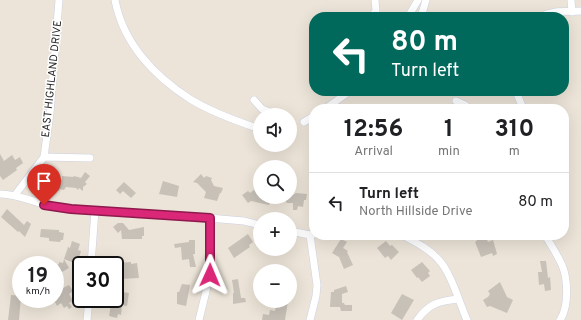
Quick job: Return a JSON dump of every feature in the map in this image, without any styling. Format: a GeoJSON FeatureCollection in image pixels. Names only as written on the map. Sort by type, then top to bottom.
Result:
{"type":"FeatureCollection","features":[{"type":"Feature","properties":{"kind":"street","name":"EAST HIGHLAND DRIVE"},"geometry":{"type":"LineString","coordinates":[[44,157],[50,113],[59,0]]}},
{"type":"Feature","properties":{"kind":"street"},"geometry":{"type":"LineString","coordinates":[[115,0],[117,13],[129,38],[138,53],[151,67],[190,99],[235,120],[253,126]]}},
{"type":"Feature","properties":{"kind":"street"},"geometry":{"type":"LineString","coordinates":[[375,0],[375,12]]}},
{"type":"Feature","properties":{"kind":"street"},"geometry":{"type":"LineString","coordinates":[[411,12],[418,0]]}},
{"type":"Feature","properties":{"kind":"street"},"geometry":{"type":"LineString","coordinates":[[422,12],[426,0]]}},
{"type":"Feature","properties":{"kind":"street"},"geometry":{"type":"LineString","coordinates":[[571,0],[572,12],[581,11]]}},
{"type":"Feature","properties":{"kind":"street"},"geometry":{"type":"LineString","coordinates":[[555,12],[569,12]]}},
{"type":"Feature","properties":{"kind":"street"},"geometry":{"type":"LineString","coordinates":[[332,104],[343,96]]}},
{"type":"Feature","properties":{"kind":"street"},"geometry":{"type":"LineString","coordinates":[[254,100],[261,108]]}},
{"type":"Feature","properties":{"kind":"street"},"geometry":{"type":"LineString","coordinates":[[304,122],[309,119]]}},
{"type":"Feature","properties":{"kind":"street"},"geometry":{"type":"LineString","coordinates":[[15,195],[44,157],[90,158]]}},
{"type":"Feature","properties":{"kind":"street"},"geometry":{"type":"LineString","coordinates":[[0,194],[15,195],[54,207],[210,218],[253,223]]}},
{"type":"Feature","properties":{"kind":"street"},"geometry":{"type":"LineString","coordinates":[[92,256],[95,210]]}},
{"type":"Feature","properties":{"kind":"street"},"geometry":{"type":"LineString","coordinates":[[199,320],[210,275],[210,218]]}},
{"type":"Feature","properties":{"kind":"street"},"geometry":{"type":"LineString","coordinates":[[297,232],[309,234]]}},
{"type":"Feature","properties":{"kind":"street"},"geometry":{"type":"LineString","coordinates":[[310,320],[317,285],[313,240]]}},
{"type":"Feature","properties":{"kind":"street"},"geometry":{"type":"LineString","coordinates":[[411,240],[439,259],[453,283],[467,320]]}},
{"type":"Feature","properties":{"kind":"street"},"geometry":{"type":"LineString","coordinates":[[548,240],[563,267],[565,278],[566,306],[560,320]]}},
{"type":"Feature","properties":{"kind":"street"},"geometry":{"type":"LineString","coordinates":[[417,320],[424,310],[432,305],[438,302],[458,299]]}},
{"type":"Feature","properties":{"kind":"street"},"geometry":{"type":"LineString","coordinates":[[87,320],[88,308]]}},
{"type":"Feature","properties":{"kind":"building"},"geometry":{"type":"Polygon","coordinates":[[[0,154],[4,161],[12,155],[15,160],[20,157],[23,163],[16,168],[17,170],[3,180],[0,176],[0,154]]]}},
{"type":"Feature","properties":{"kind":"building"},"geometry":{"type":"Polygon","coordinates":[[[85,172],[90,176],[85,182],[87,184],[83,187],[83,191],[79,188],[78,190],[76,188],[66,187],[64,190],[60,189],[59,191],[56,188],[60,179],[62,180],[62,176],[74,176],[81,178],[85,172]]]}},
{"type":"Feature","properties":{"kind":"building"},"geometry":{"type":"Polygon","coordinates":[[[201,174],[204,178],[206,176],[212,178],[211,180],[214,186],[223,188],[217,201],[204,198],[206,192],[197,183],[193,182],[201,174]]]}},
{"type":"Feature","properties":{"kind":"building"},"geometry":{"type":"Polygon","coordinates":[[[163,181],[179,186],[177,197],[159,194],[163,181]]]}},
{"type":"Feature","properties":{"kind":"building"},"geometry":{"type":"Polygon","coordinates":[[[124,182],[136,193],[131,198],[123,191],[120,194],[116,190],[124,182]]]}},
{"type":"Feature","properties":{"kind":"building"},"geometry":{"type":"Polygon","coordinates":[[[248,191],[250,193],[253,191],[253,201],[248,203],[242,195],[248,191]]]}},
{"type":"Feature","properties":{"kind":"building"},"geometry":{"type":"Polygon","coordinates":[[[297,193],[307,194],[303,207],[298,206],[297,210],[293,210],[293,204],[297,204],[297,193]]]}},
{"type":"Feature","properties":{"kind":"building"},"geometry":{"type":"Polygon","coordinates":[[[7,209],[24,225],[27,221],[31,224],[25,237],[1,217],[7,209]]]}},
{"type":"Feature","properties":{"kind":"building"},"geometry":{"type":"Polygon","coordinates":[[[118,223],[123,223],[129,230],[144,227],[144,236],[142,236],[142,239],[122,239],[121,230],[118,233],[113,227],[118,223]]]}},
{"type":"Feature","properties":{"kind":"building"},"geometry":{"type":"Polygon","coordinates":[[[41,229],[59,230],[59,232],[64,233],[63,240],[60,242],[49,241],[49,238],[40,237],[41,229]]]}},
{"type":"Feature","properties":{"kind":"building"},"geometry":{"type":"Polygon","coordinates":[[[248,234],[253,242],[249,245],[250,247],[234,258],[228,248],[248,234]]]}},
{"type":"Feature","properties":{"kind":"building"},"geometry":{"type":"Polygon","coordinates":[[[189,240],[195,240],[195,254],[193,254],[196,267],[190,267],[189,259],[182,260],[181,247],[175,248],[174,244],[189,242],[189,240]]]}},
{"type":"Feature","properties":{"kind":"building"},"geometry":{"type":"Polygon","coordinates":[[[340,240],[347,242],[343,248],[348,251],[347,252],[353,265],[344,269],[339,257],[332,253],[340,240]]]}},
{"type":"Feature","properties":{"kind":"building"},"geometry":{"type":"Polygon","coordinates":[[[476,240],[487,240],[488,242],[493,240],[497,254],[493,256],[492,253],[481,257],[475,242],[476,240]]]}},
{"type":"Feature","properties":{"kind":"building"},"geometry":{"type":"Polygon","coordinates":[[[72,241],[80,244],[78,250],[81,251],[79,256],[72,256],[72,262],[64,259],[68,247],[70,248],[72,241]]]}},
{"type":"Feature","properties":{"kind":"building"},"geometry":{"type":"Polygon","coordinates":[[[386,241],[390,246],[392,245],[399,252],[391,260],[388,256],[385,258],[377,248],[386,241]]]}},
{"type":"Feature","properties":{"kind":"building"},"geometry":{"type":"Polygon","coordinates":[[[64,259],[69,268],[64,271],[64,259]]]}},
{"type":"Feature","properties":{"kind":"building"},"geometry":{"type":"Polygon","coordinates":[[[540,261],[546,261],[548,278],[550,277],[551,290],[545,291],[544,284],[539,285],[538,272],[542,272],[540,261]]]}},
{"type":"Feature","properties":{"kind":"building"},"geometry":{"type":"Polygon","coordinates":[[[124,262],[131,262],[131,264],[137,263],[139,278],[124,279],[124,262]]]}},
{"type":"Feature","properties":{"kind":"building"},"geometry":{"type":"Polygon","coordinates":[[[422,262],[430,271],[428,273],[430,276],[422,282],[411,270],[422,262]]]}},
{"type":"Feature","properties":{"kind":"building"},"geometry":{"type":"Polygon","coordinates":[[[238,279],[241,298],[245,298],[246,302],[233,304],[234,293],[232,280],[238,279]]]}},
{"type":"Feature","properties":{"kind":"building"},"geometry":{"type":"Polygon","coordinates":[[[500,282],[507,297],[513,300],[507,313],[490,306],[487,307],[483,300],[490,294],[488,291],[500,282]]]}},
{"type":"Feature","properties":{"kind":"building"},"geometry":{"type":"Polygon","coordinates":[[[182,284],[190,285],[186,306],[177,304],[177,292],[179,292],[182,284]]]}},
{"type":"Feature","properties":{"kind":"building"},"geometry":{"type":"Polygon","coordinates":[[[69,285],[72,290],[72,292],[69,294],[72,302],[69,303],[72,307],[69,309],[67,306],[64,308],[64,288],[69,285]]]}},
{"type":"Feature","properties":{"kind":"building"},"geometry":{"type":"Polygon","coordinates":[[[346,286],[348,292],[342,294],[342,303],[345,305],[352,305],[352,311],[341,311],[340,307],[330,307],[331,292],[346,286]]]}},
{"type":"Feature","properties":{"kind":"building"},"geometry":{"type":"Polygon","coordinates":[[[124,292],[129,293],[127,306],[124,305],[124,292]]]}},
{"type":"Feature","properties":{"kind":"building"},"geometry":{"type":"Polygon","coordinates":[[[402,294],[414,300],[402,320],[391,313],[402,294]]]}},
{"type":"Feature","properties":{"kind":"building"},"geometry":{"type":"Polygon","coordinates":[[[12,295],[12,308],[20,308],[19,320],[8,320],[12,295]]]}},
{"type":"Feature","properties":{"kind":"building"},"geometry":{"type":"Polygon","coordinates":[[[110,308],[122,308],[121,315],[118,314],[117,318],[109,316],[110,308]]]}},
{"type":"Feature","properties":{"kind":"building"},"geometry":{"type":"Polygon","coordinates":[[[276,308],[287,308],[285,320],[262,320],[263,314],[269,315],[270,310],[275,311],[276,308]]]}},
{"type":"Feature","properties":{"kind":"route"},"geometry":{"type":"LineString","coordinates":[[44,205],[71,209],[210,218],[210,275]]}}]}
